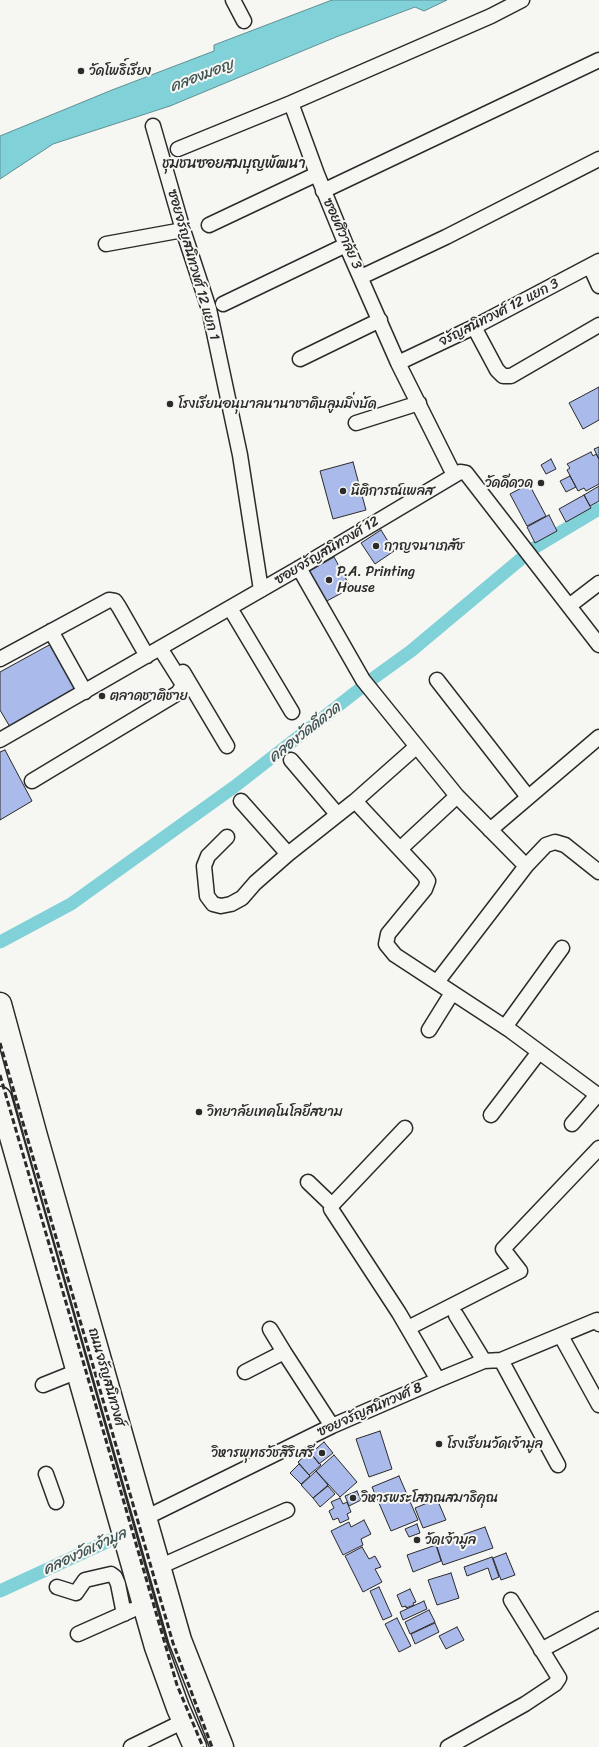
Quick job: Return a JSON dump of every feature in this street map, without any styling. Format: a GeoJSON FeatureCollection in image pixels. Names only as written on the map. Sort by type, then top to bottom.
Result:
{"type":"FeatureCollection","features":[{"type":"Feature","properties":{"kind":"main road","name":"ถนนจรัญสนิทวงศ์"},"geometry":{"type":"LineString","coordinates":[[0,1004],[36,1136],[180,1640],[222,1747]]}},
{"type":"Feature","properties":{"kind":"main road","name":"ถนนจรัญสนิทวงศ์"},"geometry":{"type":"LineString","coordinates":[[0,1098],[156,1647],[195,1747]]}},
{"type":"Feature","properties":{"kind":"main road"},"geometry":{"type":"LineString","coordinates":[[71,1349],[96,1342]]}},
{"type":"Feature","properties":{"kind":"main road"},"geometry":{"type":"LineString","coordinates":[[184,1721],[207,1712]]}},
{"type":"Feature","properties":{"kind":"street"},"geometry":{"type":"LineString","coordinates":[[233,0],[244,21]]}},
{"type":"Feature","properties":{"kind":"street"},"geometry":{"type":"LineString","coordinates":[[178,149],[291,103],[491,16],[522,0]]}},
{"type":"Feature","properties":{"kind":"street"},"geometry":{"type":"LineString","coordinates":[[323,191],[599,60]]}},
{"type":"Feature","properties":{"kind":"street","name":"ซอยศิวาลัย 3"},"geometry":{"type":"LineString","coordinates":[[291,103],[323,191],[346,245],[398,363],[454,475]]}},
{"type":"Feature","properties":{"kind":"street","name":"ซอยจรัญสนิทวงศ์ 12 แยก 1"},"geometry":{"type":"LineString","coordinates":[[153,126],[183,230],[209,309],[240,455],[261,590]]}},
{"type":"Feature","properties":{"kind":"street"},"geometry":{"type":"LineString","coordinates":[[361,277],[446,237],[599,159]]}},
{"type":"Feature","properties":{"kind":"street"},"geometry":{"type":"LineString","coordinates":[[210,225],[317,174]]}},
{"type":"Feature","properties":{"kind":"street"},"geometry":{"type":"LineString","coordinates":[[106,244],[183,230]]}},
{"type":"Feature","properties":{"kind":"street"},"geometry":{"type":"LineString","coordinates":[[223,304],[346,245]]}},
{"type":"Feature","properties":{"kind":"street"},"geometry":{"type":"LineString","coordinates":[[594,264],[599,286]]}},
{"type":"Feature","properties":{"kind":"street","name":"จรัญสนิทวงศ์ 12 แยก 3"},"geometry":{"type":"LineString","coordinates":[[398,363],[474,327],[594,264]]}},
{"type":"Feature","properties":{"kind":"street"},"geometry":{"type":"LineString","coordinates":[[300,359],[380,320]]}},
{"type":"Feature","properties":{"kind":"street"},"geometry":{"type":"LineString","coordinates":[[474,327],[497,370],[503,376],[512,376],[599,325]]}},
{"type":"Feature","properties":{"kind":"street"},"geometry":{"type":"LineString","coordinates":[[356,423],[419,403]]}},
{"type":"Feature","properties":{"kind":"street"},"geometry":{"type":"LineString","coordinates":[[454,475],[460,472],[466,473],[599,644]]}},
{"type":"Feature","properties":{"kind":"street","name":"ซอยจรัญสนิทวงศ์ 12"},"geometry":{"type":"LineString","coordinates":[[2,735],[85,692],[299,568],[454,475]]}},
{"type":"Feature","properties":{"kind":"street"},"geometry":{"type":"LineString","coordinates":[[299,568],[366,683],[457,796],[526,866]]}},
{"type":"Feature","properties":{"kind":"street"},"geometry":{"type":"LineString","coordinates":[[569,606],[599,583]]}},
{"type":"Feature","properties":{"kind":"street"},"geometry":{"type":"LineString","coordinates":[[0,659],[109,600],[115,601],[147,656]]}},
{"type":"Feature","properties":{"kind":"street"},"geometry":{"type":"LineString","coordinates":[[230,608],[292,712]]}},
{"type":"Feature","properties":{"kind":"street"},"geometry":{"type":"LineString","coordinates":[[51,631],[85,692]]}},
{"type":"Feature","properties":{"kind":"street"},"geometry":{"type":"LineString","coordinates":[[163,646],[227,746]]}},
{"type":"Feature","properties":{"kind":"street"},"geometry":{"type":"LineString","coordinates":[[32,780],[178,693],[182,687],[182,682],[163,646]]}},
{"type":"Feature","properties":{"kind":"street"},"geometry":{"type":"LineString","coordinates":[[437,680],[528,797]]}},
{"type":"Feature","properties":{"kind":"street"},"geometry":{"type":"LineString","coordinates":[[490,830],[599,738]]}},
{"type":"Feature","properties":{"kind":"street"},"geometry":{"type":"LineString","coordinates":[[227,837],[208,856],[204,866],[207,896],[213,904],[221,906],[242,898],[255,883],[288,854],[416,747]]}},
{"type":"Feature","properties":{"kind":"street"},"geometry":{"type":"LineString","coordinates":[[291,760],[337,814]]}},
{"type":"Feature","properties":{"kind":"street"},"geometry":{"type":"LineString","coordinates":[[400,849],[457,796]]}},
{"type":"Feature","properties":{"kind":"street"},"geometry":{"type":"LineString","coordinates":[[354,800],[428,881],[425,889],[388,934],[386,944],[395,955],[505,1027],[598,1096],[572,1124]]}},
{"type":"Feature","properties":{"kind":"street"},"geometry":{"type":"LineString","coordinates":[[241,801],[288,854]]}},
{"type":"Feature","properties":{"kind":"street"},"geometry":{"type":"LineString","coordinates":[[437,982],[526,866],[546,845],[555,842],[565,846],[599,872]]}},
{"type":"Feature","properties":{"kind":"street"},"geometry":{"type":"LineString","coordinates":[[505,1027],[562,948]]}},
{"type":"Feature","properties":{"kind":"street"},"geometry":{"type":"LineString","coordinates":[[429,1030],[452,993]]}},
{"type":"Feature","properties":{"kind":"street"},"geometry":{"type":"LineString","coordinates":[[491,1115],[539,1052]]}},
{"type":"Feature","properties":{"kind":"street"},"geometry":{"type":"LineString","coordinates":[[405,1128],[332,1204],[331,1209],[336,1220],[408,1328],[438,1380]]}},
{"type":"Feature","properties":{"kind":"street"},"geometry":{"type":"LineString","coordinates":[[408,1328],[520,1271],[503,1249],[599,1148]]}},
{"type":"Feature","properties":{"kind":"street"},"geometry":{"type":"LineString","coordinates":[[308,1182],[332,1204]]}},
{"type":"Feature","properties":{"kind":"street"},"geometry":{"type":"LineString","coordinates":[[456,1315],[484,1361]]}},
{"type":"Feature","properties":{"kind":"street","name":"ซอยจรัญสนิทวงศ์ 8"},"geometry":{"type":"LineString","coordinates":[[146,1522],[332,1426],[484,1361],[501,1360],[597,1320],[599,1324]]}},
{"type":"Feature","properties":{"kind":"street"},"geometry":{"type":"LineString","coordinates":[[270,1329],[332,1426]]}},
{"type":"Feature","properties":{"kind":"street"},"geometry":{"type":"LineString","coordinates":[[561,1336],[599,1405]]}},
{"type":"Feature","properties":{"kind":"street"},"geometry":{"type":"LineString","coordinates":[[245,1372],[284,1352]]}},
{"type":"Feature","properties":{"kind":"street"},"geometry":{"type":"LineString","coordinates":[[501,1360],[558,1465]]}},
{"type":"Feature","properties":{"kind":"street"},"geometry":{"type":"LineString","coordinates":[[43,1385],[78,1371]]}},
{"type":"Feature","properties":{"kind":"street"},"geometry":{"type":"LineString","coordinates":[[46,1474],[56,1502]]}},
{"type":"Feature","properties":{"kind":"street"},"geometry":{"type":"LineString","coordinates":[[159,1566],[287,1510]]}},
{"type":"Feature","properties":{"kind":"street"},"geometry":{"type":"LineString","coordinates":[[57,1587],[76,1593],[85,1580],[111,1574],[115,1577],[118,1584],[124,1614]]}},
{"type":"Feature","properties":{"kind":"street"},"geometry":{"type":"LineString","coordinates":[[448,1747],[525,1704],[555,1684],[559,1678],[511,1600]]}},
{"type":"Feature","properties":{"kind":"street"},"geometry":{"type":"LineString","coordinates":[[78,1634],[144,1605]]}},
{"type":"Feature","properties":{"kind":"street"},"geometry":{"type":"LineString","coordinates":[[541,1650],[599,1620]]}},
{"type":"Feature","properties":{"kind":"street"},"geometry":{"type":"LineString","coordinates":[[131,1747],[184,1721]]}},
{"type":"Feature","properties":{"kind":"water","name":"คลองมอญ"},"geometry":{"type":"Polygon","coordinates":[[[332,0],[447,0],[424,11],[415,7],[336,37],[170,106],[53,144],[0,179],[0,136],[112,90],[214,51],[214,45],[332,0]]]}},
{"type":"Feature","properties":{"kind":"building"},"geometry":{"type":"Polygon","coordinates":[[[599,387],[599,420],[583,429],[569,403],[599,387]]]}},
{"type":"Feature","properties":{"kind":"building"},"geometry":{"type":"Polygon","coordinates":[[[599,447],[599,459],[594,449],[599,447]]]}},
{"type":"Feature","properties":{"kind":"building"},"geometry":{"type":"Polygon","coordinates":[[[591,452],[593,456],[596,454],[599,459],[599,484],[586,491],[584,488],[578,491],[567,470],[570,468],[567,464],[591,452]]]}},
{"type":"Feature","properties":{"kind":"building"},"geometry":{"type":"Polygon","coordinates":[[[551,459],[556,469],[546,474],[541,465],[551,459]]]}},
{"type":"Feature","properties":{"kind":"building","name":"นิติการณ์เพลส"},"geometry":{"type":"Polygon","coordinates":[[[353,462],[366,510],[333,519],[320,471],[353,462]]]}},
{"type":"Feature","properties":{"kind":"building"},"geometry":{"type":"Polygon","coordinates":[[[570,476],[576,487],[566,492],[560,481],[570,476]]]}},
{"type":"Feature","properties":{"kind":"building"},"geometry":{"type":"Polygon","coordinates":[[[529,484],[546,516],[527,526],[510,494],[529,484]]]}},
{"type":"Feature","properties":{"kind":"building"},"geometry":{"type":"Polygon","coordinates":[[[599,486],[599,501],[590,506],[584,495],[599,486]]]}},
{"type":"Feature","properties":{"kind":"building"},"geometry":{"type":"Polygon","coordinates":[[[584,495],[591,508],[566,522],[559,509],[584,495]]]}},
{"type":"Feature","properties":{"kind":"building"},"geometry":{"type":"Polygon","coordinates":[[[549,515],[557,531],[535,543],[527,527],[549,515]]]}},
{"type":"Feature","properties":{"kind":"building"},"geometry":{"type":"Polygon","coordinates":[[[381,530],[394,551],[375,564],[361,543],[381,530]]]}},
{"type":"Feature","properties":{"kind":"building","name":"P.A. Printing House"},"geometry":{"type":"Polygon","coordinates":[[[334,557],[351,588],[325,602],[308,572],[334,557]]]}},
{"type":"Feature","properties":{"kind":"building"},"geometry":{"type":"Polygon","coordinates":[[[51,644],[76,689],[10,727],[0,710],[0,672],[51,644]]]}},
{"type":"Feature","properties":{"kind":"building"},"geometry":{"type":"Polygon","coordinates":[[[5,750],[32,801],[0,820],[0,752],[5,750]]]}},
{"type":"Feature","properties":{"kind":"building"},"geometry":{"type":"Polygon","coordinates":[[[380,1431],[392,1469],[369,1477],[356,1439],[380,1431]]]}},
{"type":"Feature","properties":{"kind":"building","name":"วิหารพุทธวัชสิริเสรี"},"geometry":{"type":"Polygon","coordinates":[[[324,1442],[333,1453],[319,1464],[311,1453],[324,1442]]]}},
{"type":"Feature","properties":{"kind":"building"},"geometry":{"type":"Polygon","coordinates":[[[309,1452],[321,1465],[309,1475],[298,1462],[309,1452]]]}},
{"type":"Feature","properties":{"kind":"building"},"geometry":{"type":"Polygon","coordinates":[[[334,1455],[357,1482],[340,1497],[316,1471],[334,1455]]]}},
{"type":"Feature","properties":{"kind":"building"},"geometry":{"type":"Polygon","coordinates":[[[299,1464],[310,1476],[301,1484],[290,1473],[299,1464]]]}},
{"type":"Feature","properties":{"kind":"building"},"geometry":{"type":"Polygon","coordinates":[[[316,1471],[328,1485],[313,1498],[301,1485],[316,1471]]]}},
{"type":"Feature","properties":{"kind":"building"},"geometry":{"type":"Polygon","coordinates":[[[399,1476],[418,1520],[391,1531],[372,1487],[399,1476]]]}},
{"type":"Feature","properties":{"kind":"building"},"geometry":{"type":"Polygon","coordinates":[[[328,1486],[335,1494],[320,1507],[313,1498],[328,1486]]]}},
{"type":"Feature","properties":{"kind":"building","name":"วิหารพระโสภณสมาธิคุณ"},"geometry":{"type":"Polygon","coordinates":[[[357,1491],[361,1500],[349,1506],[345,1496],[357,1491]]]}},
{"type":"Feature","properties":{"kind":"building"},"geometry":{"type":"Polygon","coordinates":[[[340,1498],[343,1504],[347,1502],[351,1512],[347,1514],[349,1519],[340,1523],[338,1518],[333,1520],[329,1511],[334,1508],[331,1502],[340,1498]]]}},
{"type":"Feature","properties":{"kind":"building"},"geometry":{"type":"Polygon","coordinates":[[[437,1499],[446,1520],[423,1528],[415,1508],[437,1499]]]}},
{"type":"Feature","properties":{"kind":"building"},"geometry":{"type":"Polygon","coordinates":[[[364,1520],[371,1534],[361,1539],[363,1545],[343,1555],[331,1531],[349,1522],[351,1527],[364,1520]]]}},
{"type":"Feature","properties":{"kind":"building"},"geometry":{"type":"Polygon","coordinates":[[[417,1524],[420,1533],[409,1537],[405,1529],[417,1524]]]}},
{"type":"Feature","properties":{"kind":"building"},"geometry":{"type":"Polygon","coordinates":[[[485,1527],[493,1548],[443,1565],[436,1544],[485,1527]]]}},
{"type":"Feature","properties":{"kind":"building"},"geometry":{"type":"Polygon","coordinates":[[[436,1545],[441,1561],[413,1572],[407,1555],[436,1545]]]}},
{"type":"Feature","properties":{"kind":"building"},"geometry":{"type":"Polygon","coordinates":[[[362,1547],[369,1559],[375,1556],[381,1567],[375,1569],[382,1582],[363,1592],[345,1556],[362,1547]]]}},
{"type":"Feature","properties":{"kind":"building"},"geometry":{"type":"Polygon","coordinates":[[[506,1553],[515,1575],[501,1580],[493,1558],[506,1553]]]}},
{"type":"Feature","properties":{"kind":"building"},"geometry":{"type":"Polygon","coordinates":[[[492,1557],[499,1577],[492,1580],[488,1568],[467,1576],[464,1567],[492,1557]]]}},
{"type":"Feature","properties":{"kind":"building"},"geometry":{"type":"Polygon","coordinates":[[[451,1573],[459,1598],[437,1605],[428,1580],[451,1573]]]}},
{"type":"Feature","properties":{"kind":"building"},"geometry":{"type":"Polygon","coordinates":[[[379,1587],[392,1616],[383,1620],[370,1591],[379,1587]]]}},
{"type":"Feature","properties":{"kind":"building"},"geometry":{"type":"Polygon","coordinates":[[[410,1589],[416,1602],[413,1603],[414,1605],[406,1608],[406,1606],[402,1607],[397,1595],[410,1589]]]}},
{"type":"Feature","properties":{"kind":"building"},"geometry":{"type":"Polygon","coordinates":[[[424,1601],[427,1609],[403,1620],[400,1612],[424,1601]]]}},
{"type":"Feature","properties":{"kind":"building"},"geometry":{"type":"Polygon","coordinates":[[[429,1610],[435,1622],[410,1634],[405,1622],[429,1610]]]}},
{"type":"Feature","properties":{"kind":"building"},"geometry":{"type":"Polygon","coordinates":[[[397,1618],[411,1646],[399,1652],[385,1624],[397,1618]]]}},
{"type":"Feature","properties":{"kind":"building"},"geometry":{"type":"Polygon","coordinates":[[[435,1623],[439,1632],[415,1644],[411,1634],[435,1623]]]}},
{"type":"Feature","properties":{"kind":"building"},"geometry":{"type":"Polygon","coordinates":[[[457,1627],[464,1640],[446,1649],[439,1636],[457,1627]]]}},
{"type":"Feature","properties":{"kind":"waterway","name":"คลองวัดดีดวด"},"geometry":{"type":"LineString","coordinates":[[0,942],[71,904],[234,787],[375,677],[411,651],[534,548],[599,509]]}},
{"type":"Feature","properties":{"kind":"waterway","name":"คลองวัดเจ้ามูล"},"geometry":{"type":"LineString","coordinates":[[0,1591],[152,1521]]}},
{"type":"Feature","properties":{"kind":"railway"},"geometry":{"type":"LineString","coordinates":[[0,1043],[173,1643],[212,1747]]}},
{"type":"Feature","properties":{"kind":"railway"},"geometry":{"type":"LineString","coordinates":[[0,1075],[177,1685],[203,1747]]}},
{"type":"Feature","properties":{"kind":"place","name":"วัดโพธิ์เรียง"},"geometry":{"type":"Point","coordinates":[81,71]}},
{"type":"Feature","properties":{"kind":"place","name":"โรงเรียนอนุบาลนานาชาติบลูมมิ่งบัด"},"geometry":{"type":"Point","coordinates":[170,404]}},
{"type":"Feature","properties":{"kind":"place","name":"วัดดีดวด"},"geometry":{"type":"Point","coordinates":[541,483]}},
{"type":"Feature","properties":{"kind":"place","name":"นิติการณ์เพลส"},"geometry":{"type":"Point","coordinates":[343,491]}},
{"type":"Feature","properties":{"kind":"place","name":"กาญจนาเภสัช"},"geometry":{"type":"Point","coordinates":[376,546]}},
{"type":"Feature","properties":{"kind":"place","name":"P.A. Printing House"},"geometry":{"type":"Point","coordinates":[329,580]}},
{"type":"Feature","properties":{"kind":"place","name":"ตลาดชาติชาย"},"geometry":{"type":"Point","coordinates":[102,696]}},
{"type":"Feature","properties":{"kind":"place","name":"วิทยาลัยเทคโนโลยีสยาม"},"geometry":{"type":"Point","coordinates":[199,1112]}},
{"type":"Feature","properties":{"kind":"place","name":"โรงเรียนวัดเจ้ามูล"},"geometry":{"type":"Point","coordinates":[439,1444]}},
{"type":"Feature","properties":{"kind":"place","name":"วิหารพุทธวัชสิริเสรี"},"geometry":{"type":"Point","coordinates":[322,1453]}},
{"type":"Feature","properties":{"kind":"place","name":"วิหารพระโสภณสมาธิคุณ"},"geometry":{"type":"Point","coordinates":[353,1498]}},
{"type":"Feature","properties":{"kind":"place","name":"วัดเจ้ามูล"},"geometry":{"type":"Point","coordinates":[417,1540]}},
{"type":"Feature","properties":{"kind":"district","name":"ชุมชนซอยสมบุญพัฒนา"},"geometry":{"type":"Point","coordinates":[234,164]}}]}
